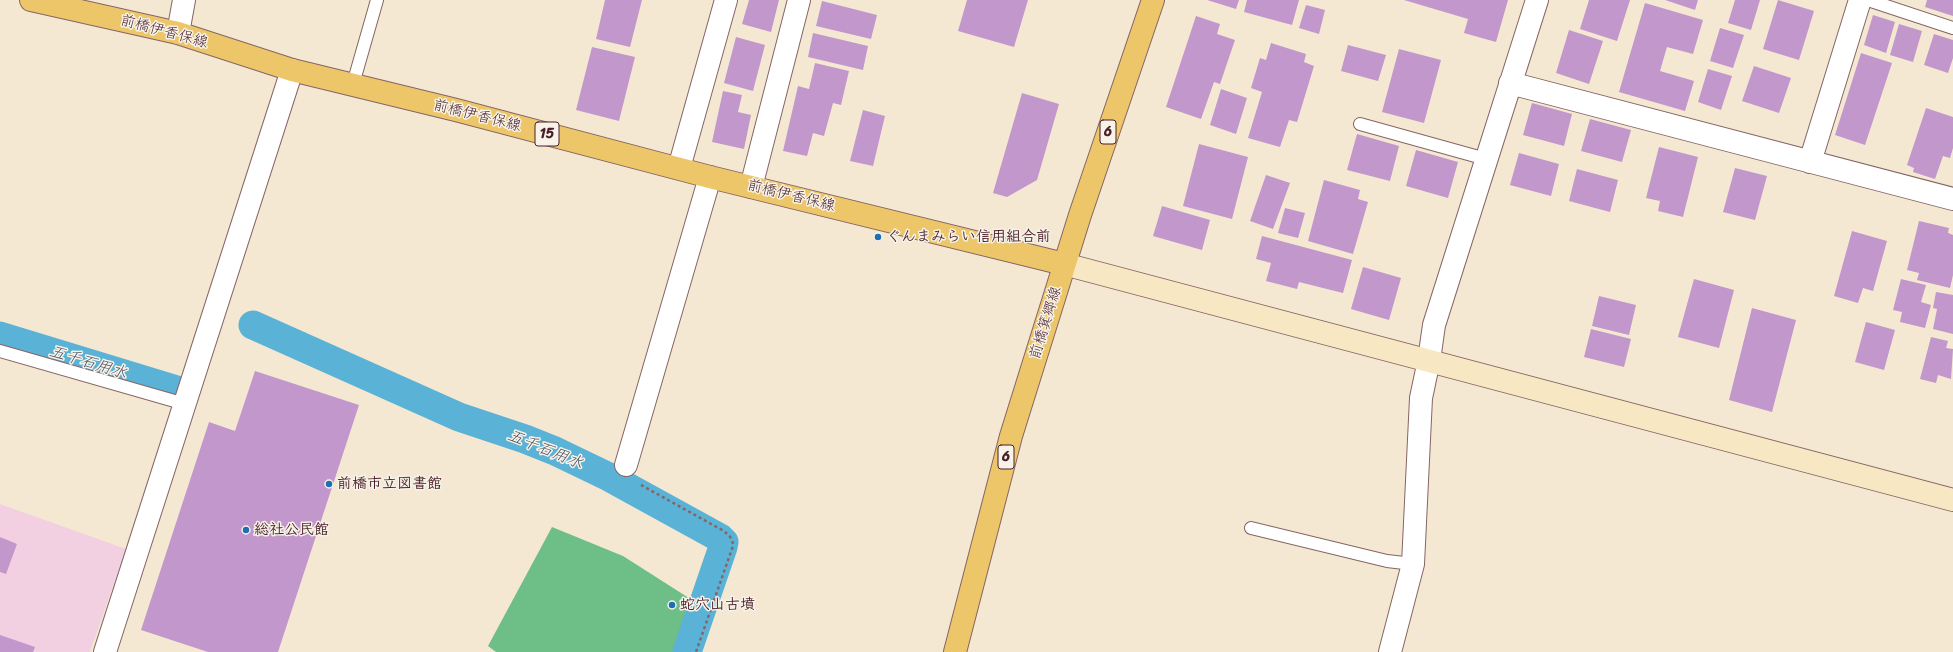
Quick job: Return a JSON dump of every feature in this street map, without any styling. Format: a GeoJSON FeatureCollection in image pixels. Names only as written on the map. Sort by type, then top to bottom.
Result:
{"type":"FeatureCollection","features":[{"type":"Feature","properties":{"kind":"main road","name":"前橋伊香保線"},"geometry":{"type":"LineString","coordinates":[[31,0],[178,33],[292,70],[353,84],[751,187],[1064,264]]}},
{"type":"Feature","properties":{"kind":"main road","name":"前橋箕郷線"},"geometry":{"type":"LineString","coordinates":[[956,652],[987,523],[1011,436],[1064,264],[1153,0]]}},
{"type":"Feature","properties":{"kind":"street"},"geometry":{"type":"LineString","coordinates":[[178,33],[184,0]]}},
{"type":"Feature","properties":{"kind":"street"},"geometry":{"type":"LineString","coordinates":[[679,168],[726,0]]}},
{"type":"Feature","properties":{"kind":"street"},"geometry":{"type":"LineString","coordinates":[[751,187],[799,0]]}},
{"type":"Feature","properties":{"kind":"street"},"geometry":{"type":"LineString","coordinates":[[1392,652],[1413,564],[1420,398],[1429,360],[1434,325],[1537,0]]}},
{"type":"Feature","properties":{"kind":"street"},"geometry":{"type":"LineString","coordinates":[[1810,162],[1860,0]]}},
{"type":"Feature","properties":{"kind":"street"},"geometry":{"type":"LineString","coordinates":[[105,652],[292,70]]}},
{"type":"Feature","properties":{"kind":"street"},"geometry":{"type":"LineString","coordinates":[[1510,83],[1953,199]]}},
{"type":"Feature","properties":{"kind":"street"},"geometry":{"type":"LineString","coordinates":[[626,465],[710,176]]}},
{"type":"Feature","properties":{"kind":"street"},"geometry":{"type":"LineString","coordinates":[[1064,264],[1953,500]]}},
{"type":"Feature","properties":{"kind":"lane"},"geometry":{"type":"LineString","coordinates":[[353,84],[377,0]]}},
{"type":"Feature","properties":{"kind":"lane"},"geometry":{"type":"LineString","coordinates":[[1868,0],[1953,28]]}},
{"type":"Feature","properties":{"kind":"lane"},"geometry":{"type":"LineString","coordinates":[[1360,124],[1486,159]]}},
{"type":"Feature","properties":{"kind":"lane"},"geometry":{"type":"LineString","coordinates":[[0,351],[184,404]]}},
{"type":"Feature","properties":{"kind":"lane"},"geometry":{"type":"LineString","coordinates":[[1251,528],[1387,561],[1413,564]]}},
{"type":"Feature","properties":{"kind":"path"},"geometry":{"type":"LineString","coordinates":[[626,465],[625,476],[722,530],[728,534],[733,541],[696,652]]}},
{"type":"Feature","properties":{"kind":"shaded area"},"geometry":{"type":"Polygon","coordinates":[[[0,504],[126,549],[90,652],[0,652],[0,504]]]}},
{"type":"Feature","properties":{"kind":"green space","name":"蛇穴山古墳"},"geometry":{"type":"Polygon","coordinates":[[[552,527],[623,556],[703,607],[682,652],[496,652],[488,646],[552,527]]]}},
{"type":"Feature","properties":{"kind":"building"},"geometry":{"type":"Polygon","coordinates":[[[605,0],[642,0],[630,47],[596,39],[605,0]]]}},
{"type":"Feature","properties":{"kind":"building"},"geometry":{"type":"Polygon","coordinates":[[[749,0],[779,0],[771,32],[742,24],[749,0]]]}},
{"type":"Feature","properties":{"kind":"building"},"geometry":{"type":"Polygon","coordinates":[[[967,0],[1028,0],[1014,47],[958,31],[967,0]]]}},
{"type":"Feature","properties":{"kind":"building"},"geometry":{"type":"Polygon","coordinates":[[[1207,0],[1239,0],[1236,9],[1207,0]]]}},
{"type":"Feature","properties":{"kind":"building"},"geometry":{"type":"Polygon","coordinates":[[[1247,0],[1299,0],[1292,25],[1244,12],[1247,0]]]}},
{"type":"Feature","properties":{"kind":"building"},"geometry":{"type":"Polygon","coordinates":[[[1404,0],[1508,0],[1496,42],[1464,33],[1468,19],[1404,0]]]}},
{"type":"Feature","properties":{"kind":"building"},"geometry":{"type":"Polygon","coordinates":[[[1589,0],[1630,0],[1617,41],[1580,29],[1589,0]]]}},
{"type":"Feature","properties":{"kind":"building"},"geometry":{"type":"Polygon","coordinates":[[[1665,0],[1698,0],[1695,10],[1665,0]]]}},
{"type":"Feature","properties":{"kind":"building"},"geometry":{"type":"Polygon","coordinates":[[[1735,0],[1760,0],[1751,30],[1728,23],[1735,0]]]}},
{"type":"Feature","properties":{"kind":"building"},"geometry":{"type":"Polygon","coordinates":[[[1778,0],[1814,11],[1799,60],[1763,49],[1778,0]]]}},
{"type":"Feature","properties":{"kind":"building"},"geometry":{"type":"Polygon","coordinates":[[[1927,0],[1953,0],[1953,16],[1925,7],[1927,0]]]}},
{"type":"Feature","properties":{"kind":"building"},"geometry":{"type":"Polygon","coordinates":[[[822,1],[877,15],[871,39],[816,26],[822,1]]]}},
{"type":"Feature","properties":{"kind":"building"},"geometry":{"type":"Polygon","coordinates":[[[1645,3],[1703,20],[1693,54],[1667,47],[1660,71],[1694,81],[1685,111],[1619,92],[1645,3]]]}},
{"type":"Feature","properties":{"kind":"building"},"geometry":{"type":"Polygon","coordinates":[[[1306,5],[1325,10],[1319,34],[1299,28],[1306,5]]]}},
{"type":"Feature","properties":{"kind":"building"},"geometry":{"type":"Polygon","coordinates":[[[1873,15],[1895,22],[1886,53],[1864,45],[1873,15]]]}},
{"type":"Feature","properties":{"kind":"building"},"geometry":{"type":"Polygon","coordinates":[[[1196,16],[1220,24],[1217,34],[1235,40],[1220,84],[1214,82],[1201,119],[1166,107],[1196,16]]]}},
{"type":"Feature","properties":{"kind":"building"},"geometry":{"type":"Polygon","coordinates":[[[1899,24],[1922,31],[1913,62],[1890,55],[1899,24]]]}},
{"type":"Feature","properties":{"kind":"building"},"geometry":{"type":"Polygon","coordinates":[[[1720,28],[1744,35],[1733,68],[1710,61],[1720,28]]]}},
{"type":"Feature","properties":{"kind":"building"},"geometry":{"type":"Polygon","coordinates":[[[1569,30],[1603,41],[1589,84],[1556,73],[1569,30]]]}},
{"type":"Feature","properties":{"kind":"building"},"geometry":{"type":"Polygon","coordinates":[[[813,33],[868,46],[863,70],[808,57],[813,33]]]}},
{"type":"Feature","properties":{"kind":"building"},"geometry":{"type":"Polygon","coordinates":[[[1934,34],[1953,40],[1953,58],[1948,73],[1924,65],[1934,34]]]}},
{"type":"Feature","properties":{"kind":"building"},"geometry":{"type":"Polygon","coordinates":[[[736,37],[765,45],[753,91],[724,83],[736,37]]]}},
{"type":"Feature","properties":{"kind":"building"},"geometry":{"type":"Polygon","coordinates":[[[1271,43],[1306,54],[1304,62],[1314,66],[1297,122],[1289,120],[1280,147],[1248,138],[1262,92],[1251,88],[1260,58],[1266,60],[1271,43]]]}},
{"type":"Feature","properties":{"kind":"building"},"geometry":{"type":"Polygon","coordinates":[[[1348,45],[1386,55],[1378,81],[1341,71],[1348,45]]]}},
{"type":"Feature","properties":{"kind":"building"},"geometry":{"type":"Polygon","coordinates":[[[592,47],[635,57],[619,121],[576,110],[592,47]]]}},
{"type":"Feature","properties":{"kind":"building"},"geometry":{"type":"Polygon","coordinates":[[[1399,49],[1441,60],[1424,123],[1382,112],[1399,49]]]}},
{"type":"Feature","properties":{"kind":"building"},"geometry":{"type":"Polygon","coordinates":[[[1861,53],[1892,63],[1865,145],[1835,135],[1861,53]]]}},
{"type":"Feature","properties":{"kind":"building"},"geometry":{"type":"Polygon","coordinates":[[[815,63],[849,71],[841,105],[833,103],[824,136],[813,133],[807,156],[783,151],[798,86],[809,89],[815,63]]]}},
{"type":"Feature","properties":{"kind":"building"},"geometry":{"type":"Polygon","coordinates":[[[1754,66],[1791,78],[1779,113],[1742,101],[1754,66]]]}},
{"type":"Feature","properties":{"kind":"building"},"geometry":{"type":"Polygon","coordinates":[[[1708,69],[1732,76],[1721,110],[1698,102],[1708,69]]]}},
{"type":"Feature","properties":{"kind":"building"},"geometry":{"type":"Polygon","coordinates":[[[1221,89],[1247,98],[1236,134],[1210,125],[1221,89]]]}},
{"type":"Feature","properties":{"kind":"building"},"geometry":{"type":"Polygon","coordinates":[[[723,91],[742,95],[738,112],[751,115],[744,149],[712,142],[723,91]]]}},
{"type":"Feature","properties":{"kind":"building"},"geometry":{"type":"Polygon","coordinates":[[[1022,93],[1059,104],[1037,180],[1007,197],[993,193],[1022,93]]]}},
{"type":"Feature","properties":{"kind":"building"},"geometry":{"type":"Polygon","coordinates":[[[1532,103],[1572,114],[1564,146],[1523,135],[1532,103]]]}},
{"type":"Feature","properties":{"kind":"building"},"geometry":{"type":"Polygon","coordinates":[[[1926,108],[1953,117],[1953,148],[1950,158],[1943,156],[1935,179],[1913,172],[1914,168],[1907,165],[1926,108]]]}},
{"type":"Feature","properties":{"kind":"building"},"geometry":{"type":"Polygon","coordinates":[[[863,110],[885,116],[873,166],[850,161],[863,110]]]}},
{"type":"Feature","properties":{"kind":"building"},"geometry":{"type":"Polygon","coordinates":[[[1590,119],[1631,130],[1622,162],[1581,151],[1590,119]]]}},
{"type":"Feature","properties":{"kind":"building"},"geometry":{"type":"Polygon","coordinates":[[[1357,134],[1399,146],[1390,181],[1347,170],[1357,134]]]}},
{"type":"Feature","properties":{"kind":"building"},"geometry":{"type":"Polygon","coordinates":[[[1199,144],[1248,157],[1232,219],[1183,206],[1199,144]]]}},
{"type":"Feature","properties":{"kind":"building"},"geometry":{"type":"Polygon","coordinates":[[[1659,147],[1698,157],[1683,217],[1658,211],[1660,201],[1646,198],[1659,147]]]}},
{"type":"Feature","properties":{"kind":"building"},"geometry":{"type":"Polygon","coordinates":[[[1416,150],[1458,162],[1448,198],[1406,186],[1416,150]]]}},
{"type":"Feature","properties":{"kind":"building"},"geometry":{"type":"Polygon","coordinates":[[[1519,153],[1559,164],[1551,196],[1510,185],[1519,153]]]}},
{"type":"Feature","properties":{"kind":"building"},"geometry":{"type":"Polygon","coordinates":[[[1735,168],[1767,176],[1755,220],[1723,212],[1735,168]]]}},
{"type":"Feature","properties":{"kind":"building"},"geometry":{"type":"Polygon","coordinates":[[[1577,169],[1618,180],[1610,212],[1569,201],[1577,169]]]}},
{"type":"Feature","properties":{"kind":"building"},"geometry":{"type":"Polygon","coordinates":[[[1266,175],[1290,183],[1273,229],[1250,221],[1266,175]]]}},
{"type":"Feature","properties":{"kind":"building"},"geometry":{"type":"Polygon","coordinates":[[[1324,180],[1360,190],[1358,199],[1368,202],[1353,254],[1308,241],[1324,180]]]}},
{"type":"Feature","properties":{"kind":"building"},"geometry":{"type":"Polygon","coordinates":[[[1162,206],[1210,220],[1202,250],[1153,236],[1162,206]]]}},
{"type":"Feature","properties":{"kind":"building"},"geometry":{"type":"Polygon","coordinates":[[[1285,208],[1305,213],[1298,238],[1278,233],[1285,208]]]}},
{"type":"Feature","properties":{"kind":"building"},"geometry":{"type":"Polygon","coordinates":[[[1919,221],[1949,228],[1948,233],[1953,235],[1953,275],[1950,288],[1917,280],[1919,273],[1907,270],[1919,221]]]}},
{"type":"Feature","properties":{"kind":"building"},"geometry":{"type":"Polygon","coordinates":[[[1852,231],[1887,241],[1873,291],[1863,288],[1858,303],[1834,296],[1852,231]]]}},
{"type":"Feature","properties":{"kind":"building"},"geometry":{"type":"Polygon","coordinates":[[[1262,236],[1352,260],[1343,293],[1299,282],[1297,289],[1266,281],[1271,263],[1256,259],[1262,236]]]}},
{"type":"Feature","properties":{"kind":"building"},"geometry":{"type":"Polygon","coordinates":[[[1363,267],[1401,278],[1389,320],[1351,309],[1363,267]]]}},
{"type":"Feature","properties":{"kind":"building"},"geometry":{"type":"Polygon","coordinates":[[[1694,279],[1734,290],[1719,348],[1678,337],[1694,279]]]}},
{"type":"Feature","properties":{"kind":"building"},"geometry":{"type":"Polygon","coordinates":[[[1901,279],[1926,285],[1921,302],[1931,305],[1925,328],[1900,322],[1902,312],[1893,310],[1901,279]]]}},
{"type":"Feature","properties":{"kind":"building"},"geometry":{"type":"Polygon","coordinates":[[[1936,292],[1953,295],[1953,334],[1933,329],[1937,309],[1933,308],[1936,292]]]}},
{"type":"Feature","properties":{"kind":"building"},"geometry":{"type":"Polygon","coordinates":[[[1599,296],[1636,305],[1629,335],[1592,326],[1599,296]]]}},
{"type":"Feature","properties":{"kind":"building"},"geometry":{"type":"Polygon","coordinates":[[[1752,308],[1796,320],[1772,412],[1729,400],[1752,308]]]}},
{"type":"Feature","properties":{"kind":"building"},"geometry":{"type":"Polygon","coordinates":[[[1866,322],[1895,330],[1884,370],[1855,362],[1866,322]]]}},
{"type":"Feature","properties":{"kind":"building"},"geometry":{"type":"Polygon","coordinates":[[[1591,329],[1631,339],[1624,367],[1584,357],[1591,329]]]}},
{"type":"Feature","properties":{"kind":"building"},"geometry":{"type":"Polygon","coordinates":[[[1931,337],[1948,341],[1946,348],[1953,349],[1951,379],[1938,375],[1936,383],[1920,379],[1931,337]]]}},
{"type":"Feature","properties":{"kind":"building","name":"総社公民館"},"geometry":{"type":"Polygon","coordinates":[[[255,371],[359,405],[278,652],[208,652],[141,630],[209,422],[235,431],[255,371]]]}},
{"type":"Feature","properties":{"kind":"building"},"geometry":{"type":"Polygon","coordinates":[[[0,537],[17,544],[6,574],[0,572],[0,537]]]}},
{"type":"Feature","properties":{"kind":"building"},"geometry":{"type":"Polygon","coordinates":[[[0,635],[35,647],[33,652],[0,652],[0,635]]]}},
{"type":"Feature","properties":{"kind":"waterway","name":"五千石用水"},"geometry":{"type":"LineString","coordinates":[[253,325],[459,417],[525,439],[555,451],[609,477],[720,538],[724,542],[723,547],[687,652]]}},
{"type":"Feature","properties":{"kind":"waterway","name":"五千石用水"},"geometry":{"type":"LineString","coordinates":[[0,336],[177,390]]}},
{"type":"Feature","properties":{"kind":"place","name":"ぐんまみらい信用組合前"},"geometry":{"type":"Point","coordinates":[878,237]}},
{"type":"Feature","properties":{"kind":"place","name":"前橋市立図書館"},"geometry":{"type":"Point","coordinates":[329,484]}},
{"type":"Feature","properties":{"kind":"place","name":"総社公民館"},"geometry":{"type":"Point","coordinates":[246,530]}},
{"type":"Feature","properties":{"kind":"place","name":"蛇穴山古墳"},"geometry":{"type":"Point","coordinates":[672,605]}}]}
